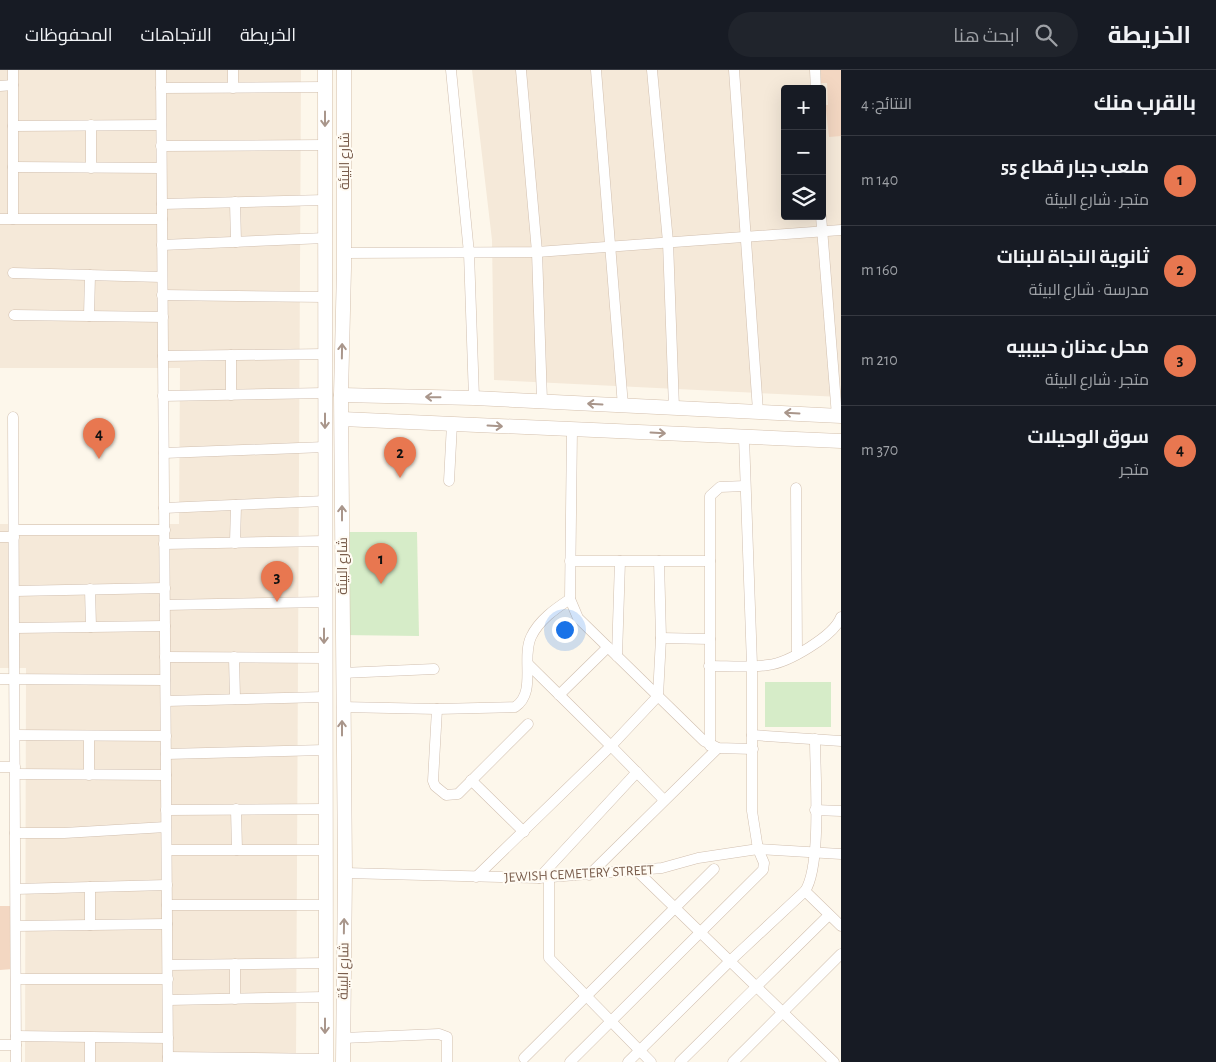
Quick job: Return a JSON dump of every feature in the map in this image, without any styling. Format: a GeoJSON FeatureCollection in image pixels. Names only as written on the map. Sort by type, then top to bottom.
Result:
{"type":"FeatureCollection","features":[{"type":"Feature","properties":{"kind":"street"},"geometry":{"type":"LineString","coordinates":[[13,70],[13,219]]}},
{"type":"Feature","properties":{"kind":"street"},"geometry":{"type":"LineString","coordinates":[[161,70],[168,1060],[326,1061]]}},
{"type":"Feature","properties":{"kind":"street"},"geometry":{"type":"LineString","coordinates":[[233,70],[233,88]]}},
{"type":"Feature","properties":{"kind":"street","name":"شارع البيئة"},"geometry":{"type":"LineString","coordinates":[[325,70],[324,697],[326,1061]]}},
{"type":"Feature","properties":{"kind":"street","name":"شارع البيئة"},"geometry":{"type":"LineString","coordinates":[[343,1062],[344,873],[341,395],[344,253],[344,70]]}},
{"type":"Feature","properties":{"kind":"street"},"geometry":{"type":"LineString","coordinates":[[451,70],[469,253],[474,398]]}},
{"type":"Feature","properties":{"kind":"street"},"geometry":{"type":"LineString","coordinates":[[520,70],[537,252],[542,401]]}},
{"type":"Feature","properties":{"kind":"street"},"geometry":{"type":"LineString","coordinates":[[596,70],[612,246],[623,406]]}},
{"type":"Feature","properties":{"kind":"street"},"geometry":{"type":"LineString","coordinates":[[652,70],[668,242],[674,408]]}},
{"type":"Feature","properties":{"kind":"street"},"geometry":{"type":"LineString","coordinates":[[734,70],[758,411]]}},
{"type":"Feature","properties":{"kind":"street"},"geometry":{"type":"LineString","coordinates":[[815,70],[816,85]]}},
{"type":"Feature","properties":{"kind":"street"},"geometry":{"type":"LineString","coordinates":[[0,86],[13,85]]}},
{"type":"Feature","properties":{"kind":"street"},"geometry":{"type":"LineString","coordinates":[[161,88],[325,87]]}},
{"type":"Feature","properties":{"kind":"street"},"geometry":{"type":"LineString","coordinates":[[13,126],[161,124]]}},
{"type":"Feature","properties":{"kind":"street"},"geometry":{"type":"LineString","coordinates":[[91,125],[91,168]]}},
{"type":"Feature","properties":{"kind":"street"},"geometry":{"type":"LineString","coordinates":[[161,146],[325,145]]}},
{"type":"Feature","properties":{"kind":"street"},"geometry":{"type":"LineString","coordinates":[[13,167],[161,168]]}},
{"type":"Feature","properties":{"kind":"street"},"geometry":{"type":"LineString","coordinates":[[162,204],[325,200]]}},
{"type":"Feature","properties":{"kind":"street"},"geometry":{"type":"LineString","coordinates":[[235,202],[236,242]]}},
{"type":"Feature","properties":{"kind":"street"},"geometry":{"type":"LineString","coordinates":[[0,219],[162,219]]}},
{"type":"Feature","properties":{"kind":"street"},"geometry":{"type":"LineString","coordinates":[[341,395],[474,398],[839,416],[821,220]]}},
{"type":"Feature","properties":{"kind":"street"},"geometry":{"type":"LineString","coordinates":[[344,253],[537,252],[841,230]]}},
{"type":"Feature","properties":{"kind":"street"},"geometry":{"type":"LineString","coordinates":[[162,245],[325,238]]}},
{"type":"Feature","properties":{"kind":"street"},"geometry":{"type":"LineString","coordinates":[[13,274],[162,276]]}},
{"type":"Feature","properties":{"kind":"street"},"geometry":{"type":"LineString","coordinates":[[88,316],[90,275]]}},
{"type":"Feature","properties":{"kind":"street"},"geometry":{"type":"LineString","coordinates":[[162,295],[325,296]]}},
{"type":"Feature","properties":{"kind":"street"},"geometry":{"type":"LineString","coordinates":[[14,315],[162,317]]}},
{"type":"Feature","properties":{"kind":"street"},"geometry":{"type":"LineString","coordinates":[[163,356],[325,354]]}},
{"type":"Feature","properties":{"kind":"street"},"geometry":{"type":"LineString","coordinates":[[231,355],[231,395]]}},
{"type":"Feature","properties":{"kind":"street"},"geometry":{"type":"LineString","coordinates":[[163,396],[325,393]]}},
{"type":"Feature","properties":{"kind":"street"},"geometry":{"type":"LineString","coordinates":[[13,417],[16,1062]]}},
{"type":"Feature","properties":{"kind":"street"},"geometry":{"type":"LineString","coordinates":[[342,419],[841,441]]}},
{"type":"Feature","properties":{"kind":"street"},"geometry":{"type":"LineString","coordinates":[[449,481],[452,424]]}},
{"type":"Feature","properties":{"kind":"street"},"geometry":{"type":"LineString","coordinates":[[572,429],[570,598],[578,618],[658,696],[714,747],[753,749]]}},
{"type":"Feature","properties":{"kind":"street"},"geometry":{"type":"LineString","coordinates":[[570,1062],[700,931],[760,875],[764,863],[758,849],[752,811],[752,665],[744,437]]}},
{"type":"Feature","properties":{"kind":"street"},"geometry":{"type":"LineString","coordinates":[[164,453],[325,447]]}},
{"type":"Feature","properties":{"kind":"street"},"geometry":{"type":"LineString","coordinates":[[589,875],[714,747],[709,666],[710,496],[720,487],[745,486]]}},
{"type":"Feature","properties":{"kind":"street"},"geometry":{"type":"LineString","coordinates":[[796,488],[797,654]]}},
{"type":"Feature","properties":{"kind":"street"},"geometry":{"type":"LineString","coordinates":[[164,508],[325,501]]}},
{"type":"Feature","properties":{"kind":"street"},"geometry":{"type":"LineString","coordinates":[[235,543],[236,505]]}},
{"type":"Feature","properties":{"kind":"street"},"geometry":{"type":"LineString","coordinates":[[0,537],[14,533],[165,530]]}},
{"type":"Feature","properties":{"kind":"street"},"geometry":{"type":"LineString","coordinates":[[164,544],[325,541]]}},
{"type":"Feature","properties":{"kind":"street"},"geometry":{"type":"LineString","coordinates":[[570,561],[710,561]]}},
{"type":"Feature","properties":{"kind":"street"},"geometry":{"type":"LineString","coordinates":[[617,656],[620,561]]}},
{"type":"Feature","properties":{"kind":"street"},"geometry":{"type":"LineString","coordinates":[[476,878],[611,746],[658,696],[660,638],[659,561]]}},
{"type":"Feature","properties":{"kind":"street"},"geometry":{"type":"LineString","coordinates":[[15,590],[165,588]]}},
{"type":"Feature","properties":{"kind":"street"},"geometry":{"type":"LineString","coordinates":[[90,589],[91,627]]}},
{"type":"Feature","properties":{"kind":"street"},"geometry":{"type":"LineString","coordinates":[[342,707],[515,708],[525,696],[530,637],[548,614],[570,598]]}},
{"type":"Feature","properties":{"kind":"street"},"geometry":{"type":"LineString","coordinates":[[165,605],[324,602]]}},
{"type":"Feature","properties":{"kind":"street"},"geometry":{"type":"LineString","coordinates":[[709,666],[771,665],[797,654],[836,633],[841,617]]}},
{"type":"Feature","properties":{"kind":"street"},"geometry":{"type":"LineString","coordinates":[[15,628],[165,626]]}},
{"type":"Feature","properties":{"kind":"street"},"geometry":{"type":"LineString","coordinates":[[660,638],[710,639]]}},
{"type":"Feature","properties":{"kind":"street"},"geometry":{"type":"LineString","coordinates":[[559,695],[608,647]]}},
{"type":"Feature","properties":{"kind":"street"},"geometry":{"type":"LineString","coordinates":[[165,657],[324,658]]}},
{"type":"Feature","properties":{"kind":"street"},"geometry":{"type":"LineString","coordinates":[[234,657],[235,699]]}},
{"type":"Feature","properties":{"kind":"street"},"geometry":{"type":"LineString","coordinates":[[528,664],[664,800]]}},
{"type":"Feature","properties":{"kind":"street"},"geometry":{"type":"LineString","coordinates":[[342,673],[434,669]]}},
{"type":"Feature","properties":{"kind":"street"},"geometry":{"type":"LineString","coordinates":[[0,679],[165,680]]}},
{"type":"Feature","properties":{"kind":"street"},"geometry":{"type":"LineString","coordinates":[[166,700],[324,697]]}},
{"type":"Feature","properties":{"kind":"street"},"geometry":{"type":"LineString","coordinates":[[437,709],[435,786],[446,795],[451,796],[458,794],[528,724]]}},
{"type":"Feature","properties":{"kind":"street"},"geometry":{"type":"LineString","coordinates":[[15,735],[166,736]]}},
{"type":"Feature","properties":{"kind":"street"},"geometry":{"type":"LineString","coordinates":[[752,735],[841,741]]}},
{"type":"Feature","properties":{"kind":"street"},"geometry":{"type":"LineString","coordinates":[[89,736],[89,775]]}},
{"type":"Feature","properties":{"kind":"street"},"geometry":{"type":"LineString","coordinates":[[628,1062],[730,961],[805,891],[811,882],[815,852],[815,739]]}},
{"type":"Feature","properties":{"kind":"street"},"geometry":{"type":"LineString","coordinates":[[166,754],[325,758],[342,764]]}},
{"type":"Feature","properties":{"kind":"street"},"geometry":{"type":"LineString","coordinates":[[0,767],[15,771],[89,775],[166,775]]}},
{"type":"Feature","properties":{"kind":"street"},"geometry":{"type":"LineString","coordinates":[[638,772],[544,878],[549,958],[586,998],[651,1062]]}},
{"type":"Feature","properties":{"kind":"street"},"geometry":{"type":"LineString","coordinates":[[471,780],[524,832]]}},
{"type":"Feature","properties":{"kind":"street"},"geometry":{"type":"LineString","coordinates":[[236,809],[237,850]]}},
{"type":"Feature","properties":{"kind":"street"},"geometry":{"type":"LineString","coordinates":[[166,810],[325,809]]}},
{"type":"Feature","properties":{"kind":"street"},"geometry":{"type":"LineString","coordinates":[[815,810],[841,812]]}},
{"type":"Feature","properties":{"kind":"street"},"geometry":{"type":"LineString","coordinates":[[16,833],[64,833],[166,827]]}},
{"type":"Feature","properties":{"kind":"street","name":"JEWISH CEMETERY STREET"},"geometry":{"type":"LineString","coordinates":[[344,873],[476,878],[544,878],[662,868],[698,858],[758,849],[841,854]]}},
{"type":"Feature","properties":{"kind":"street"},"geometry":{"type":"LineString","coordinates":[[167,850],[325,850]]}},
{"type":"Feature","properties":{"kind":"street"},"geometry":{"type":"LineString","coordinates":[[524,1058],[714,869]]}},
{"type":"Feature","properties":{"kind":"street"},"geometry":{"type":"LineString","coordinates":[[637,871],[835,1062],[841,1057]]}},
{"type":"Feature","properties":{"kind":"street"},"geometry":{"type":"LineString","coordinates":[[16,889],[167,885]]}},
{"type":"Feature","properties":{"kind":"street"},"geometry":{"type":"LineString","coordinates":[[90,887],[90,925]]}},
{"type":"Feature","properties":{"kind":"street"},"geometry":{"type":"LineString","coordinates":[[805,891],[841,926]]}},
{"type":"Feature","properties":{"kind":"street"},"geometry":{"type":"LineString","coordinates":[[167,905],[325,905]]}},
{"type":"Feature","properties":{"kind":"street"},"geometry":{"type":"LineString","coordinates":[[680,1062],[757,988],[828,915]]}},
{"type":"Feature","properties":{"kind":"street"},"geometry":{"type":"LineString","coordinates":[[16,926],[167,924]]}},
{"type":"Feature","properties":{"kind":"street"},"geometry":{"type":"LineString","coordinates":[[734,1061],[841,954]]}},
{"type":"Feature","properties":{"kind":"street"},"geometry":{"type":"LineString","coordinates":[[168,965],[325,963]]}},
{"type":"Feature","properties":{"kind":"street"},"geometry":{"type":"LineString","coordinates":[[235,964],[235,999]]}},
{"type":"Feature","properties":{"kind":"street"},"geometry":{"type":"LineString","coordinates":[[16,979],[168,979]]}},
{"type":"Feature","properties":{"kind":"street"},"geometry":{"type":"LineString","coordinates":[[168,1000],[325,997]]}},
{"type":"Feature","properties":{"kind":"street"},"geometry":{"type":"LineString","coordinates":[[343,1038],[439,1034],[447,1037],[447,1062]]}},
{"type":"Feature","properties":{"kind":"street"},"geometry":{"type":"LineString","coordinates":[[90,1038],[90,1062]]}},
{"type":"Feature","properties":{"kind":"street"},"geometry":{"type":"LineString","coordinates":[[0,1045],[16,1041],[90,1038],[168,1038]]}},
{"type":"Feature","properties":{"kind":"shaded area"},"geometry":{"type":"Polygon","coordinates":[[[0,70],[301,70],[296,1062],[25,1062],[26,668],[0,668],[0,524],[179,524],[180,368],[0,368],[0,70]]]}},
{"type":"Feature","properties":{"kind":"shaded area"},"geometry":{"type":"Polygon","coordinates":[[[472,70],[841,70],[841,397],[494,380],[492,240],[472,70]]]}},
{"type":"Feature","properties":{"kind":"green space"},"geometry":{"type":"Polygon","coordinates":[[[342,532],[417,532],[419,636],[342,635],[342,532]]]}},
{"type":"Feature","properties":{"kind":"green space"},"geometry":{"type":"Polygon","coordinates":[[[765,682],[831,682],[831,727],[765,727],[765,682]]]}},
{"type":"Feature","properties":{"kind":"building"},"geometry":{"type":"Polygon","coordinates":[[[821,70],[841,70],[841,136],[829,137],[826,110],[826,105],[828,105],[827,83],[821,83],[821,70]]]}},
{"type":"Feature","properties":{"kind":"building"},"geometry":{"type":"Polygon","coordinates":[[[0,906],[12,906],[13,969],[0,970],[0,906]]]}},
{"type":"Feature","properties":{"kind":"place","name":"سوق الوحيلات"},"geometry":{"type":"Point","coordinates":[99,459]}},
{"type":"Feature","properties":{"kind":"place","name":"ثانوية النجاة للبنات"},"geometry":{"type":"Point","coordinates":[400,478]}},
{"type":"Feature","properties":{"kind":"place","name":"ملعب جبار قطاع 55"},"geometry":{"type":"Point","coordinates":[381,584]}},
{"type":"Feature","properties":{"kind":"place","name":"محل عدنان حبيبيه"},"geometry":{"type":"Point","coordinates":[277,602]}}]}
